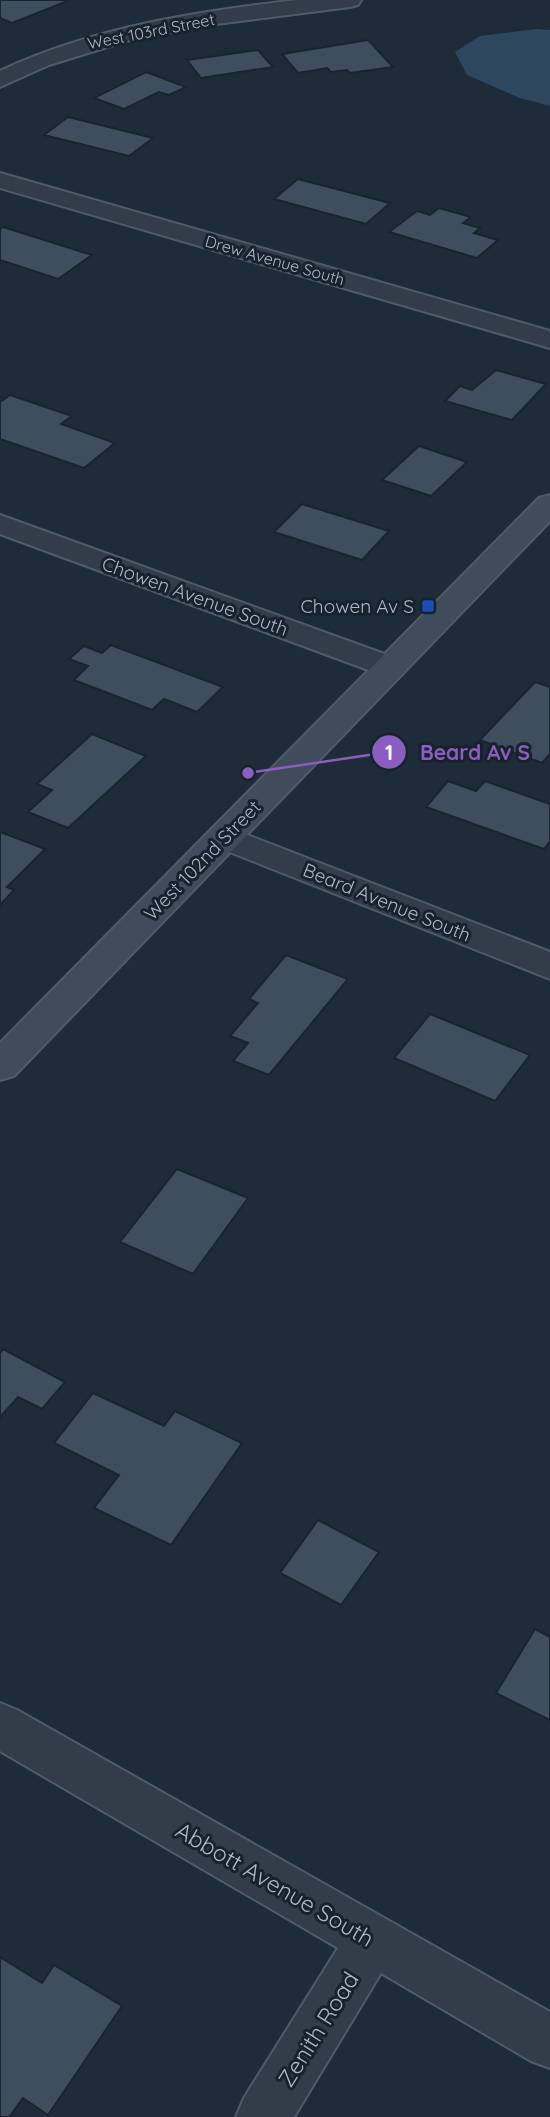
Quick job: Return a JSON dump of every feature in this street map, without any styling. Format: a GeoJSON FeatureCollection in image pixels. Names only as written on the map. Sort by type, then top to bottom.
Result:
{"type":"FeatureCollection","features":[{"type":"Feature","properties":{"kind":"street","name":"West 103rd Street"},"geometry":{"type":"LineString","coordinates":[[0,80],[29,65],[79,46],[137,31],[350,0]]}},
{"type":"Feature","properties":{"kind":"street","name":"Drew Avenue South"},"geometry":{"type":"LineString","coordinates":[[0,180],[550,340]]}},
{"type":"Feature","properties":{"kind":"street","name":"West 102nd Street"},"geometry":{"type":"LineString","coordinates":[[0,1066],[550,504]]}},
{"type":"Feature","properties":{"kind":"street","name":"Chowen Avenue South"},"geometry":{"type":"LineString","coordinates":[[0,524],[390,667]]}},
{"type":"Feature","properties":{"kind":"street","name":"Beard Avenue South"},"geometry":{"type":"LineString","coordinates":[[224,837],[550,966]]}},
{"type":"Feature","properties":{"kind":"street","name":"Abbott Avenue South"},"geometry":{"type":"LineString","coordinates":[[0,1725],[550,2042]]}},
{"type":"Feature","properties":{"kind":"street","name":"Zenith Road"},"geometry":{"type":"LineString","coordinates":[[263,2117],[372,1941]]}},
{"type":"Feature","properties":{"kind":"water"},"geometry":{"type":"Polygon","coordinates":[[[536,29],[550,30],[550,106],[520,98],[467,75],[455,52],[480,36],[536,29]]]}},
{"type":"Feature","properties":{"kind":"building"},"geometry":{"type":"Polygon","coordinates":[[[0,0],[70,0],[12,23],[0,18],[0,0]]]}},
{"type":"Feature","properties":{"kind":"building"},"geometry":{"type":"Polygon","coordinates":[[[368,40],[393,67],[350,73],[347,70],[331,72],[327,68],[298,73],[282,54],[368,40]]]}},
{"type":"Feature","properties":{"kind":"building"},"geometry":{"type":"Polygon","coordinates":[[[258,50],[273,67],[201,78],[187,60],[258,50]]]}},
{"type":"Feature","properties":{"kind":"building"},"geometry":{"type":"Polygon","coordinates":[[[146,72],[186,87],[169,95],[159,92],[124,109],[94,98],[146,72]]]}},
{"type":"Feature","properties":{"kind":"building"},"geometry":{"type":"Polygon","coordinates":[[[68,117],[153,138],[129,156],[44,135],[68,117]]]}},
{"type":"Feature","properties":{"kind":"building"},"geometry":{"type":"Polygon","coordinates":[[[298,179],[390,203],[366,224],[274,199],[298,179]]]}},
{"type":"Feature","properties":{"kind":"building"},"geometry":{"type":"Polygon","coordinates":[[[439,208],[471,217],[463,223],[480,228],[474,233],[498,240],[477,258],[389,232],[417,211],[430,215],[439,208]]]}},
{"type":"Feature","properties":{"kind":"building"},"geometry":{"type":"Polygon","coordinates":[[[3,227],[92,255],[58,279],[0,260],[0,229],[3,227]]]}},
{"type":"Feature","properties":{"kind":"building"},"geometry":{"type":"Polygon","coordinates":[[[496,370],[546,384],[512,420],[445,401],[460,386],[472,390],[496,370]]]}},
{"type":"Feature","properties":{"kind":"building"},"geometry":{"type":"Polygon","coordinates":[[[10,395],[72,416],[61,424],[115,443],[84,468],[0,439],[0,402],[10,395]]]}},
{"type":"Feature","properties":{"kind":"building"},"geometry":{"type":"Polygon","coordinates":[[[419,446],[467,462],[431,496],[382,480],[419,446]]]}},
{"type":"Feature","properties":{"kind":"building"},"geometry":{"type":"Polygon","coordinates":[[[302,504],[389,531],[362,560],[274,532],[302,504]]]}},
{"type":"Feature","properties":{"kind":"building"},"geometry":{"type":"Polygon","coordinates":[[[111,645],[223,687],[197,712],[164,699],[152,710],[74,680],[88,666],[69,659],[84,646],[102,653],[111,645]]]}},
{"type":"Feature","properties":{"kind":"building"},"geometry":{"type":"Polygon","coordinates":[[[535,682],[550,687],[550,754],[542,763],[480,740],[535,682]]]}},
{"type":"Feature","properties":{"kind":"building"},"geometry":{"type":"Polygon","coordinates":[[[92,734],[146,756],[68,828],[28,812],[52,790],[37,784],[92,734]]]}},
{"type":"Feature","properties":{"kind":"building"},"geometry":{"type":"Polygon","coordinates":[[[448,781],[476,791],[485,781],[550,804],[550,841],[544,849],[426,807],[448,781]]]}},
{"type":"Feature","properties":{"kind":"building"},"geometry":{"type":"Polygon","coordinates":[[[0,832],[45,849],[7,887],[14,890],[0,905],[0,832]]]}},
{"type":"Feature","properties":{"kind":"building"},"geometry":{"type":"Polygon","coordinates":[[[286,955],[348,979],[269,1075],[233,1061],[248,1043],[230,1036],[258,1003],[249,999],[286,955]]]}},
{"type":"Feature","properties":{"kind":"building"},"geometry":{"type":"Polygon","coordinates":[[[430,1014],[530,1055],[495,1101],[394,1058],[430,1014]]]}},
{"type":"Feature","properties":{"kind":"building"},"geometry":{"type":"Polygon","coordinates":[[[177,1169],[248,1198],[193,1274],[120,1242],[177,1169]]]}},
{"type":"Feature","properties":{"kind":"building"},"geometry":{"type":"Polygon","coordinates":[[[3,1349],[65,1382],[42,1409],[18,1397],[0,1417],[0,1353],[3,1349]]]}},
{"type":"Feature","properties":{"kind":"building"},"geometry":{"type":"Polygon","coordinates":[[[93,1393],[164,1426],[175,1411],[242,1443],[171,1545],[94,1508],[119,1475],[54,1443],[93,1393]]]}},
{"type":"Feature","properties":{"kind":"building"},"geometry":{"type":"Polygon","coordinates":[[[318,1520],[379,1552],[341,1605],[280,1573],[318,1520]]]}},
{"type":"Feature","properties":{"kind":"building"},"geometry":{"type":"Polygon","coordinates":[[[535,1629],[550,1637],[550,1720],[496,1693],[535,1629]]]}},
{"type":"Feature","properties":{"kind":"building"},"geometry":{"type":"Polygon","coordinates":[[[0,1957],[42,1983],[54,1965],[122,2006],[48,2115],[23,2098],[9,2117],[0,2117],[0,1957]]]}},
{"type":"Feature","properties":{"kind":"place","name":"Chowen Av S"},"geometry":{"type":"Point","coordinates":[428,606]}},
{"type":"Feature","properties":{"kind":"place","name":"Beard Av S"},"geometry":{"type":"Point","coordinates":[248,773]}}]}
